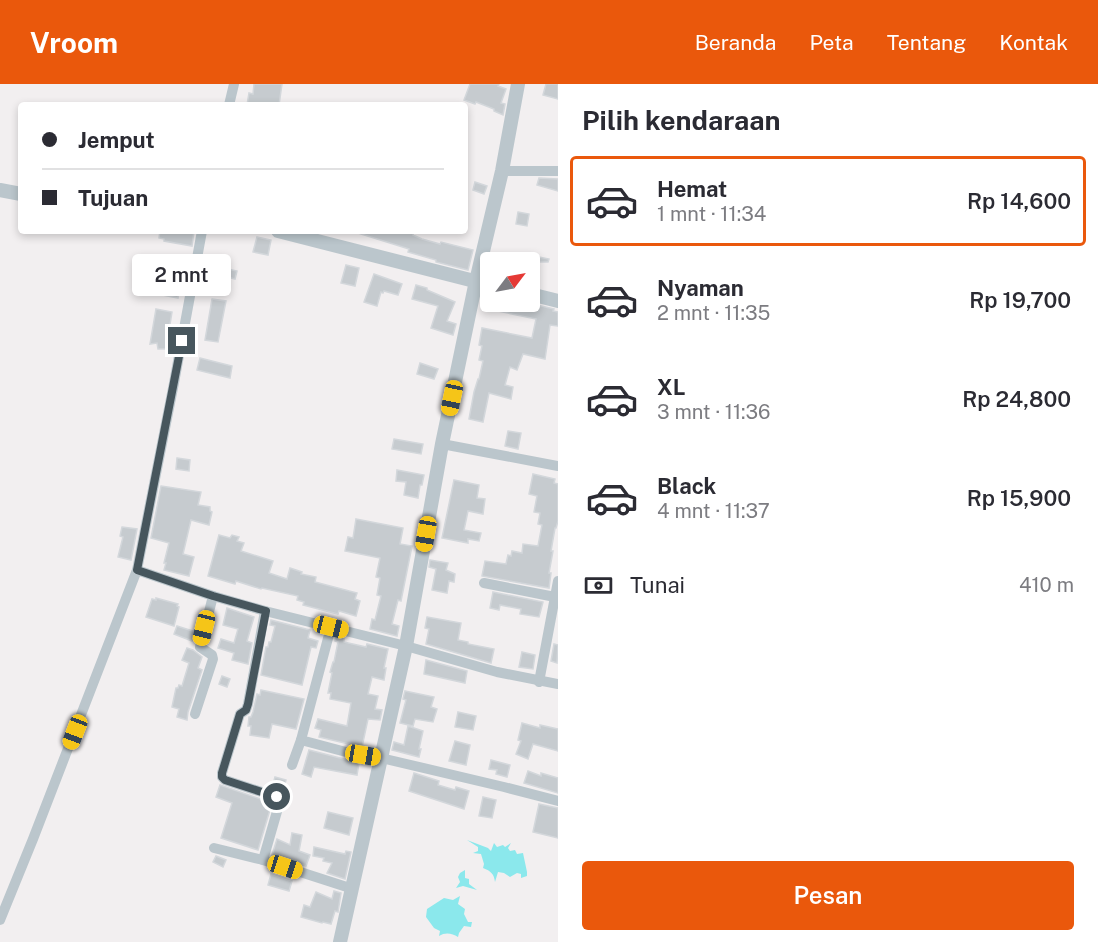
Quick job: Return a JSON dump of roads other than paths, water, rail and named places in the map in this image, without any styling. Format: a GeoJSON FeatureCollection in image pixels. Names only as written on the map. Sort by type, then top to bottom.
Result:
{"type":"FeatureCollection","features":[{"type":"Feature","properties":{"kind":"street"},"geometry":{"type":"LineString","coordinates":[[230,102],[234,84]]}},
{"type":"Feature","properties":{"kind":"street"},"geometry":{"type":"LineString","coordinates":[[340,942],[406,646],[442,444],[502,171],[518,84]]}},
{"type":"Feature","properties":{"kind":"street"},"geometry":{"type":"LineString","coordinates":[[502,171],[558,171]]}},
{"type":"Feature","properties":{"kind":"street"},"geometry":{"type":"LineString","coordinates":[[0,190],[18,193]]}},
{"type":"Feature","properties":{"kind":"street"},"geometry":{"type":"LineString","coordinates":[[0,920],[137,570],[173,392],[201,234]]}},
{"type":"Feature","properties":{"kind":"street"},"geometry":{"type":"LineString","coordinates":[[290,234],[480,282]]}},
{"type":"Feature","properties":{"kind":"street"},"geometry":{"type":"LineString","coordinates":[[540,296],[558,301]]}},
{"type":"Feature","properties":{"kind":"street"},"geometry":{"type":"LineString","coordinates":[[442,444],[558,466]]}},
{"type":"Feature","properties":{"kind":"street"},"geometry":{"type":"LineString","coordinates":[[137,570],[266,611],[406,646],[497,672],[558,684]]}},
{"type":"Feature","properties":{"kind":"street"},"geometry":{"type":"LineString","coordinates":[[539,682],[558,581]]}},
{"type":"Feature","properties":{"kind":"street"},"geometry":{"type":"LineString","coordinates":[[484,583],[555,597]]}},
{"type":"Feature","properties":{"kind":"street"},"geometry":{"type":"LineString","coordinates":[[195,714],[213,659],[212,655],[200,647],[213,596]]}},
{"type":"Feature","properties":{"kind":"street"},"geometry":{"type":"LineString","coordinates":[[263,860],[280,798],[225,780],[222,773],[240,714],[246,710],[248,704],[266,611]]}},
{"type":"Feature","properties":{"kind":"street"},"geometry":{"type":"LineString","coordinates":[[292,765],[301,740],[331,627]]}},
{"type":"Feature","properties":{"kind":"street"},"geometry":{"type":"LineString","coordinates":[[301,740],[558,801]]}},
{"type":"Feature","properties":{"kind":"street"},"geometry":{"type":"LineString","coordinates":[[214,848],[263,860],[353,889]]}},
{"type":"Feature","properties":{"kind":"water"},"geometry":{"type":"Polygon","coordinates":[[[467,840],[491,851],[494,843],[497,847],[503,845],[505,847],[511,843],[508,848],[510,851],[515,850],[517,854],[523,853],[527,876],[521,878],[521,874],[517,873],[510,877],[498,872],[495,882],[492,873],[483,868],[481,854],[473,853],[478,851],[478,847],[467,840]]]}},
{"type":"Feature","properties":{"kind":"water"},"geometry":{"type":"Polygon","coordinates":[[[465,870],[465,878],[469,879],[469,884],[477,890],[463,886],[456,888],[460,882],[458,877],[460,873],[465,870]]]}},
{"type":"Feature","properties":{"kind":"water"},"geometry":{"type":"Polygon","coordinates":[[[460,896],[458,904],[465,909],[464,914],[468,922],[472,922],[471,927],[464,926],[458,937],[448,933],[439,936],[440,931],[434,928],[426,917],[427,909],[444,898],[453,900],[460,896]]]}}]}
